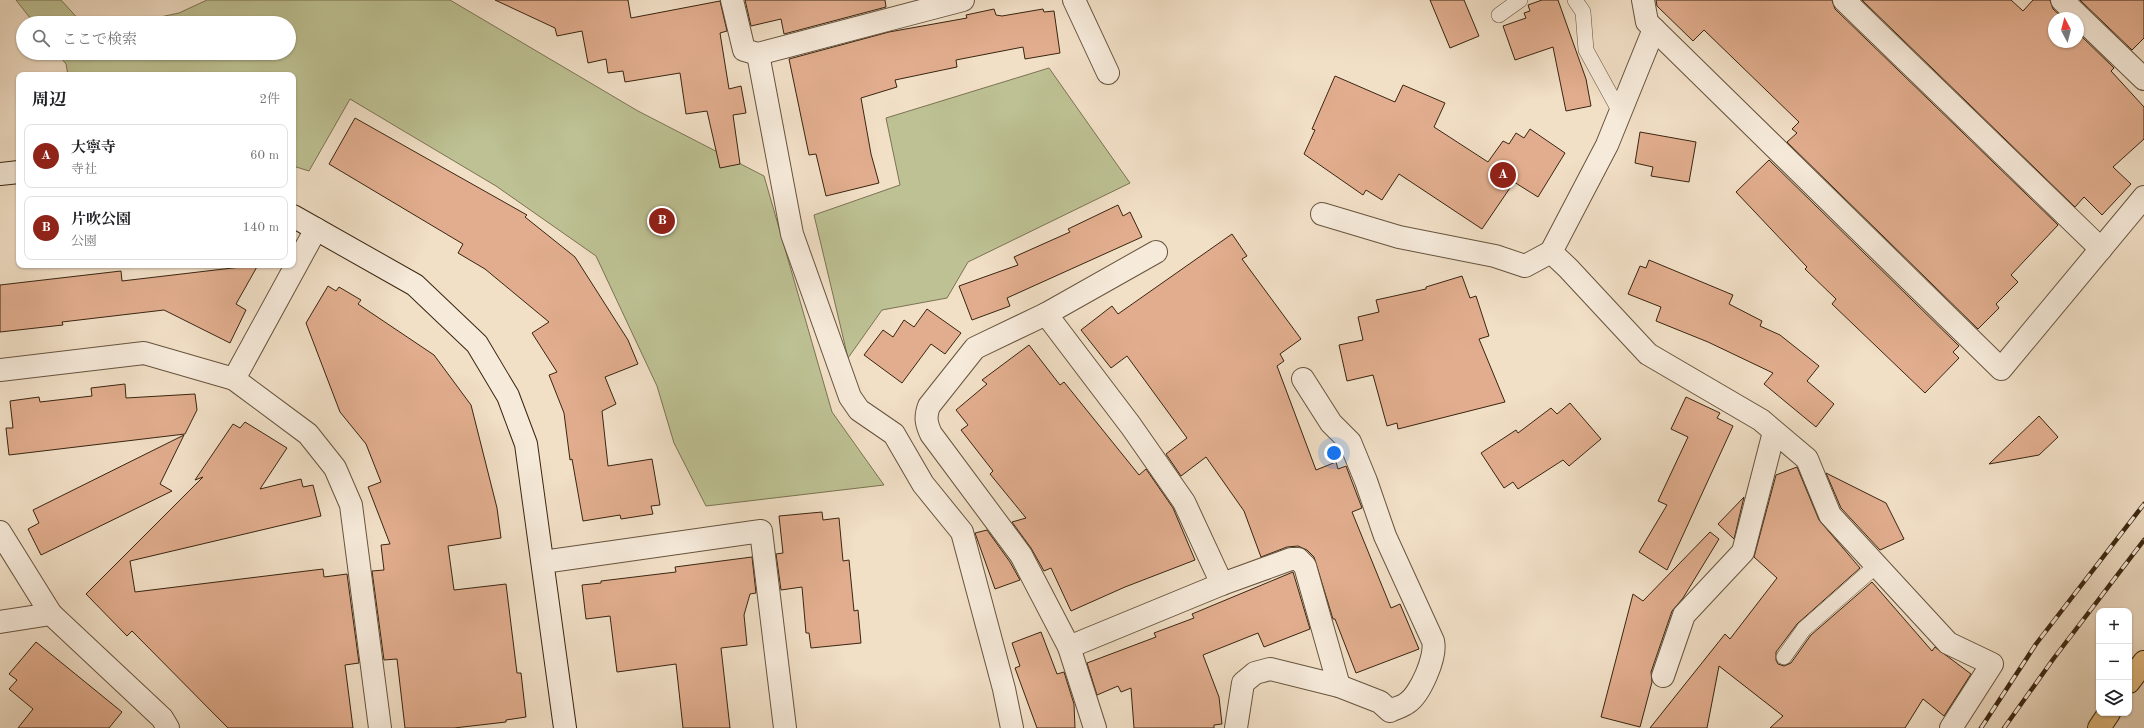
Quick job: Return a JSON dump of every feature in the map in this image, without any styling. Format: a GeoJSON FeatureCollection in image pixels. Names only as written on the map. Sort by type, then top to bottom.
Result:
{"type":"FeatureCollection","features":[{"type":"Feature","properties":{"kind":"highway"},"geometry":{"type":"LineString","coordinates":[[2130,680],[2144,662]]}},
{"type":"Feature","properties":{"kind":"highway"},"geometry":{"type":"LineString","coordinates":[[2099,728],[2106,716]]}},
{"type":"Feature","properties":{"kind":"street"},"geometry":{"type":"LineString","coordinates":[[732,0],[744,50],[758,54],[963,0]]}},
{"type":"Feature","properties":{"kind":"street"},"geometry":{"type":"LineString","coordinates":[[1074,0],[1108,73]]}},
{"type":"Feature","properties":{"kind":"street"},"geometry":{"type":"LineString","coordinates":[[1643,0],[1647,22],[2000,369],[2144,197]]}},
{"type":"Feature","properties":{"kind":"street"},"geometry":{"type":"LineString","coordinates":[[1844,0],[2101,249]]}},
{"type":"Feature","properties":{"kind":"street"},"geometry":{"type":"LineString","coordinates":[[2062,0],[2144,79]]}},
{"type":"Feature","properties":{"kind":"street"},"geometry":{"type":"LineString","coordinates":[[1322,214],[1399,237],[1494,256],[1525,266],[1550,252],[1607,145],[1654,29]]}},
{"type":"Feature","properties":{"kind":"street"},"geometry":{"type":"LineString","coordinates":[[758,54],[792,234],[850,396],[859,410],[894,434],[923,484],[962,532],[1004,690],[1012,728]]}},
{"type":"Feature","properties":{"kind":"street"},"geometry":{"type":"LineString","coordinates":[[0,174],[16,172]]}},
{"type":"Feature","properties":{"kind":"street"},"geometry":{"type":"LineString","coordinates":[[296,218],[415,285],[477,344],[508,396],[526,444],[543,562],[564,728]]}},
{"type":"Feature","properties":{"kind":"street"},"geometry":{"type":"LineString","coordinates":[[296,266],[316,229]]}},
{"type":"Feature","properties":{"kind":"street"},"geometry":{"type":"LineString","coordinates":[[1095,728],[1069,647],[1021,555],[931,434],[926,423],[926,415],[929,406],[975,348],[1046,314],[1156,252]]}},
{"type":"Feature","properties":{"kind":"street"},"geometry":{"type":"LineString","coordinates":[[1550,252],[1568,268],[1648,354],[1761,420],[1807,459],[1830,515],[1948,643],[1992,664],[1951,728]]}},
{"type":"Feature","properties":{"kind":"street"},"geometry":{"type":"LineString","coordinates":[[234,379],[295,268]]}},
{"type":"Feature","properties":{"kind":"street"},"geometry":{"type":"LineString","coordinates":[[1046,314],[1131,426],[1184,502],[1222,584]]}},
{"type":"Feature","properties":{"kind":"street"},"geometry":{"type":"LineString","coordinates":[[0,370],[144,353],[234,379],[308,434],[336,468],[351,505],[380,728]]}},
{"type":"Feature","properties":{"kind":"street"},"geometry":{"type":"LineString","coordinates":[[1236,728],[1243,683],[1255,673],[1270,669],[1339,686],[1380,702],[1391,719],[1419,689],[1433,658],[1435,646],[1385,536],[1366,481],[1350,442],[1331,423],[1303,379]]}},
{"type":"Feature","properties":{"kind":"street"},"geometry":{"type":"LineString","coordinates":[[894,434],[926,415]]}},
{"type":"Feature","properties":{"kind":"street"},"geometry":{"type":"LineString","coordinates":[[1663,676],[1684,615],[1743,552],[1774,432]]}},
{"type":"Feature","properties":{"kind":"street"},"geometry":{"type":"LineString","coordinates":[[543,562],[761,531],[785,728]]}},
{"type":"Feature","properties":{"kind":"street"},"geometry":{"type":"LineString","coordinates":[[0,532],[51,614],[162,718],[168,728]]}},
{"type":"Feature","properties":{"kind":"street"},"geometry":{"type":"LineString","coordinates":[[1069,647],[1222,584],[1291,559],[1298,558],[1302,561],[1339,686]]}},
{"type":"Feature","properties":{"kind":"street"},"geometry":{"type":"LineString","coordinates":[[0,622],[51,614]]}},
{"type":"Feature","properties":{"kind":"lane"},"geometry":{"type":"LineString","coordinates":[[1499,15],[1520,0]]}},
{"type":"Feature","properties":{"kind":"lane"},"geometry":{"type":"LineString","coordinates":[[1575,0],[1582,12],[1586,50],[1620,112]]}},
{"type":"Feature","properties":{"kind":"lane"},"geometry":{"type":"LineString","coordinates":[[1784,657],[1804,629],[1877,565]]}},
{"type":"Feature","properties":{"kind":"green space"},"geometry":{"type":"Polygon","coordinates":[[[16,0],[61,0],[76,16],[29,16],[16,0]]]}},
{"type":"Feature","properties":{"kind":"green space"},"geometry":{"type":"Polygon","coordinates":[[[207,0],[450,0],[638,111],[764,176],[832,412],[884,485],[706,506],[674,443],[657,386],[596,256],[496,186],[350,99],[309,171],[296,167],[296,72],[67,72],[66,64],[63,60],[296,60],[296,16],[165,16],[179,13],[207,0]]]}},
{"type":"Feature","properties":{"kind":"green space"},"geometry":{"type":"Polygon","coordinates":[[[1049,68],[1130,183],[968,262],[947,298],[882,310],[848,358],[814,215],[900,185],[886,118],[1049,68]]]}},
{"type":"Feature","properties":{"kind":"building"},"geometry":{"type":"Polygon","coordinates":[[[495,0],[628,0],[631,18],[720,1],[727,31],[720,33],[729,89],[741,86],[746,113],[733,115],[740,164],[720,168],[707,111],[686,114],[680,73],[625,82],[623,71],[608,73],[606,59],[588,63],[582,31],[557,36],[555,28],[495,0]]]}},
{"type":"Feature","properties":{"kind":"building"},"geometry":{"type":"Polygon","coordinates":[[[745,0],[885,0],[886,7],[784,34],[781,19],[751,26],[745,0]]]}},
{"type":"Feature","properties":{"kind":"building"},"geometry":{"type":"Polygon","coordinates":[[[1430,0],[1464,0],[1479,36],[1450,48],[1430,0]]]}},
{"type":"Feature","properties":{"kind":"building"},"geometry":{"type":"Polygon","coordinates":[[[1542,0],[1558,0],[1586,79],[1591,106],[1566,111],[1553,47],[1515,60],[1503,26],[1526,18],[1524,13],[1530,11],[1528,5],[1542,0]]]}},
{"type":"Feature","properties":{"kind":"building"},"geometry":{"type":"Polygon","coordinates":[[[1656,0],[1832,0],[1835,9],[2058,225],[2011,275],[2018,282],[1996,304],[1999,308],[1978,329],[1787,142],[1797,133],[1792,129],[1799,122],[1704,30],[1693,41],[1657,6],[1656,0]]]}},
{"type":"Feature","properties":{"kind":"building"},"geometry":{"type":"Polygon","coordinates":[[[1862,0],[2011,0],[2023,11],[2033,0],[2050,0],[2053,9],[2056,12],[2048,12],[2048,48],[2084,48],[2084,39],[2114,68],[2111,71],[2144,107],[2144,139],[2113,167],[2131,184],[2102,215],[2084,197],[2075,207],[1862,0]]]}},
{"type":"Feature","properties":{"kind":"building"},"geometry":{"type":"Polygon","coordinates":[[[2080,0],[2144,0],[2144,38],[2132,50],[2080,0]]]}},
{"type":"Feature","properties":{"kind":"building"},"geometry":{"type":"Polygon","coordinates":[[[994,9],[996,15],[1002,16],[1043,9],[1044,12],[1054,11],[1060,53],[1025,59],[1023,47],[956,60],[957,67],[895,80],[897,87],[861,98],[871,154],[879,183],[826,196],[816,154],[809,155],[789,59],[889,32],[967,18],[966,15],[994,9]]]}},
{"type":"Feature","properties":{"kind":"building"},"geometry":{"type":"Polygon","coordinates":[[[1335,76],[1395,102],[1403,85],[1445,103],[1434,127],[1488,162],[1503,141],[1509,144],[1516,133],[1524,138],[1530,129],[1565,153],[1538,197],[1514,182],[1482,229],[1399,174],[1382,200],[1366,190],[1363,195],[1304,154],[1315,130],[1312,129],[1335,76]]]}},
{"type":"Feature","properties":{"kind":"building"},"geometry":{"type":"Polygon","coordinates":[[[355,118],[527,215],[525,217],[575,257],[628,340],[638,364],[605,377],[616,404],[602,411],[608,466],[652,459],[660,505],[651,506],[653,514],[621,519],[620,515],[583,521],[572,459],[570,460],[564,413],[549,375],[557,372],[532,333],[549,322],[485,269],[458,253],[463,244],[329,164],[355,118]]]}},
{"type":"Feature","properties":{"kind":"building"},"geometry":{"type":"Polygon","coordinates":[[[1640,132],[1696,142],[1689,182],[1651,176],[1653,167],[1635,163],[1640,132]]]}},
{"type":"Feature","properties":{"kind":"building"},"geometry":{"type":"Polygon","coordinates":[[[1769,160],[1959,346],[1953,352],[1959,358],[1925,393],[1832,304],[1836,299],[1805,269],[1807,267],[1736,192],[1769,160]]]}},
{"type":"Feature","properties":{"kind":"building"},"geometry":{"type":"Polygon","coordinates":[[[1118,205],[1123,216],[1130,212],[1142,237],[1007,298],[1010,306],[972,320],[959,286],[1018,265],[1014,257],[1070,232],[1068,229],[1118,205]]]}},
{"type":"Feature","properties":{"kind":"building"},"geometry":{"type":"Polygon","coordinates":[[[1232,234],[1247,256],[1242,259],[1301,339],[1280,354],[1284,361],[1277,366],[1316,470],[1336,462],[1338,469],[1346,466],[1362,508],[1352,512],[1391,608],[1400,604],[1419,649],[1356,673],[1335,619],[1333,619],[1314,557],[1307,550],[1298,546],[1287,547],[1261,557],[1244,511],[1206,457],[1181,476],[1166,454],[1187,438],[1127,356],[1111,368],[1081,330],[1112,306],[1118,314],[1232,234]]]}},
{"type":"Feature","properties":{"kind":"building"},"geometry":{"type":"Polygon","coordinates":[[[1649,260],[1733,295],[1729,304],[1762,321],[1760,326],[1780,335],[1819,366],[1807,381],[1834,404],[1816,427],[1764,384],[1773,373],[1708,342],[1656,321],[1661,307],[1628,294],[1640,266],[1646,268],[1649,260]]]}},
{"type":"Feature","properties":{"kind":"building"},"geometry":{"type":"Polygon","coordinates":[[[232,268],[256,268],[236,304],[246,310],[230,343],[164,310],[62,322],[63,325],[0,332],[0,285],[121,271],[122,281],[232,268]]]}},
{"type":"Feature","properties":{"kind":"building"},"geometry":{"type":"Polygon","coordinates":[[[1462,276],[1470,298],[1476,296],[1489,336],[1479,339],[1505,402],[1398,429],[1397,423],[1387,426],[1373,375],[1347,381],[1339,345],[1363,340],[1358,317],[1379,312],[1376,300],[1426,289],[1426,287],[1462,276]]]}},
{"type":"Feature","properties":{"kind":"building"},"geometry":{"type":"Polygon","coordinates":[[[328,286],[336,291],[339,287],[361,300],[358,304],[434,355],[471,405],[497,508],[501,538],[448,546],[454,590],[506,584],[517,673],[521,673],[526,717],[506,720],[506,722],[454,728],[405,728],[397,659],[384,660],[372,571],[384,570],[381,545],[390,544],[368,487],[381,482],[366,444],[340,412],[306,323],[328,286]]]}},
{"type":"Feature","properties":{"kind":"building"},"geometry":{"type":"Polygon","coordinates":[[[927,309],[961,333],[945,354],[931,344],[902,383],[864,355],[883,330],[893,337],[904,320],[914,327],[927,309]]]}},
{"type":"Feature","properties":{"kind":"building"},"geometry":{"type":"Polygon","coordinates":[[[1029,345],[1060,385],[1064,382],[1139,475],[1146,469],[1173,508],[1195,560],[1125,587],[1071,611],[1051,568],[1044,571],[1031,548],[1012,522],[1026,518],[990,474],[993,471],[961,430],[968,425],[956,410],[987,384],[982,380],[1029,345]]]}},
{"type":"Feature","properties":{"kind":"building"},"geometry":{"type":"Polygon","coordinates":[[[125,384],[126,398],[195,394],[197,410],[185,434],[9,455],[6,428],[13,428],[10,401],[39,397],[40,402],[92,396],[91,388],[125,384]]]}},
{"type":"Feature","properties":{"kind":"building"},"geometry":{"type":"Polygon","coordinates":[[[1686,397],[1720,413],[1717,418],[1733,426],[1667,570],[1639,552],[1667,505],[1658,501],[1688,437],[1671,429],[1686,397]]]}},
{"type":"Feature","properties":{"kind":"building"},"geometry":{"type":"Polygon","coordinates":[[[1570,403],[1601,439],[1569,466],[1563,460],[1518,489],[1513,482],[1504,488],[1481,453],[1516,430],[1518,433],[1551,408],[1557,414],[1570,403]]]}},
{"type":"Feature","properties":{"kind":"building"},"geometry":{"type":"Polygon","coordinates":[[[2039,416],[2058,437],[2039,455],[1989,464],[2039,416]]]}},
{"type":"Feature","properties":{"kind":"building"},"geometry":{"type":"Polygon","coordinates":[[[245,422],[287,448],[260,489],[301,479],[303,487],[313,485],[321,516],[130,561],[135,592],[323,569],[324,577],[347,574],[359,663],[345,665],[353,728],[228,728],[132,631],[127,636],[86,594],[203,477],[195,480],[233,424],[240,428],[245,422]]]}},
{"type":"Feature","properties":{"kind":"building"},"geometry":{"type":"Polygon","coordinates":[[[184,435],[160,484],[172,491],[41,555],[28,529],[39,523],[33,510],[184,435]]]}},
{"type":"Feature","properties":{"kind":"building"},"geometry":{"type":"Polygon","coordinates":[[[1797,467],[1819,520],[1860,568],[1797,624],[1776,652],[1776,660],[1778,664],[1784,666],[1791,663],[1811,635],[1872,582],[1932,651],[1935,647],[1971,674],[1944,716],[1923,699],[1905,728],[1770,728],[1783,716],[1719,666],[1707,728],[1650,728],[1725,634],[1730,639],[1777,578],[1754,557],[1776,475],[1797,467]]]}},
{"type":"Feature","properties":{"kind":"building"},"geometry":{"type":"Polygon","coordinates":[[[1826,473],[1886,503],[1904,539],[1880,550],[1841,508],[1826,473]]]}},
{"type":"Feature","properties":{"kind":"building"},"geometry":{"type":"Polygon","coordinates":[[[1744,497],[1734,539],[1718,524],[1744,497]]]}},
{"type":"Feature","properties":{"kind":"building"},"geometry":{"type":"Polygon","coordinates":[[[822,512],[823,520],[839,518],[843,561],[849,560],[854,611],[858,610],[861,643],[811,648],[809,633],[806,633],[802,587],[781,590],[776,554],[783,553],[779,516],[822,512]]]}},
{"type":"Feature","properties":{"kind":"building"},"geometry":{"type":"Polygon","coordinates":[[[987,530],[1010,562],[1020,580],[995,589],[975,533],[987,530]]]}},
{"type":"Feature","properties":{"kind":"building"},"geometry":{"type":"Polygon","coordinates":[[[1710,532],[1719,539],[1683,598],[1672,611],[1651,672],[1652,682],[1640,727],[1601,717],[1633,594],[1643,601],[1710,532]]]}},
{"type":"Feature","properties":{"kind":"building"},"geometry":{"type":"Polygon","coordinates":[[[752,557],[756,593],[750,594],[744,615],[747,645],[721,648],[730,728],[683,728],[676,664],[617,672],[610,616],[586,619],[582,585],[601,583],[601,581],[676,572],[675,567],[752,557]]]}},
{"type":"Feature","properties":{"kind":"building"},"geometry":{"type":"Polygon","coordinates":[[[1293,572],[1310,629],[1264,647],[1258,633],[1203,655],[1219,697],[1222,724],[1214,725],[1214,728],[1134,728],[1131,688],[1121,692],[1118,686],[1097,695],[1087,663],[1156,637],[1154,633],[1194,618],[1192,614],[1293,572]]]}},
{"type":"Feature","properties":{"kind":"building"},"geometry":{"type":"Polygon","coordinates":[[[1041,632],[1057,674],[1064,672],[1074,704],[1075,728],[1037,728],[1015,668],[1020,666],[1012,643],[1041,632]]]}},
{"type":"Feature","properties":{"kind":"building"},"geometry":{"type":"Polygon","coordinates":[[[36,642],[122,712],[109,728],[18,728],[33,709],[9,689],[17,680],[9,674],[36,642]]]}},
{"type":"Feature","properties":{"kind":"railway"},"geometry":{"type":"LineString","coordinates":[[1981,728],[2036,644],[2144,504]]}},
{"type":"Feature","properties":{"kind":"railway"},"geometry":{"type":"LineString","coordinates":[[2004,728],[2054,658],[2144,540]]}},
{"type":"Feature","properties":{"kind":"place","name":"大寧寺"},"geometry":{"type":"Point","coordinates":[1503,175]}},
{"type":"Feature","properties":{"kind":"place","name":"片吹公園"},"geometry":{"type":"Point","coordinates":[662,221]}}]}
